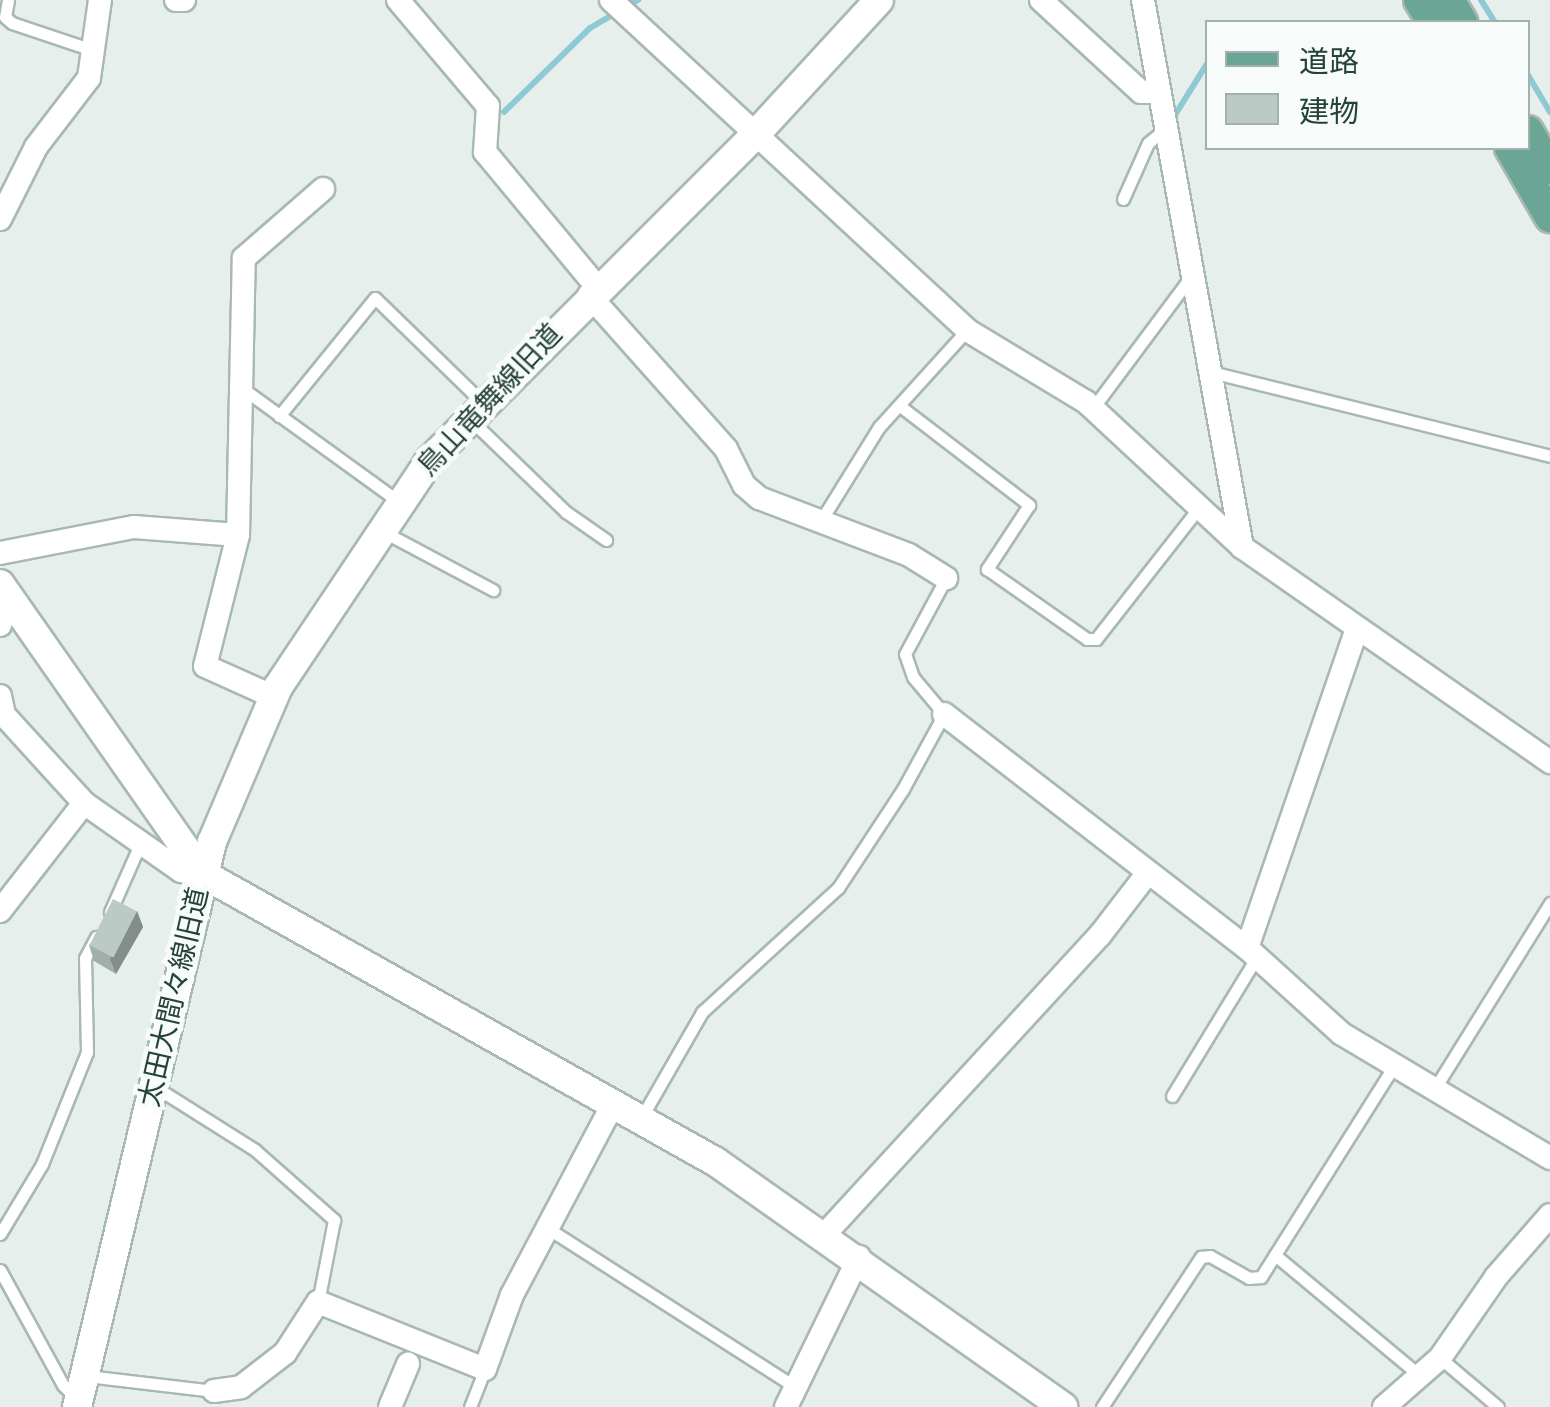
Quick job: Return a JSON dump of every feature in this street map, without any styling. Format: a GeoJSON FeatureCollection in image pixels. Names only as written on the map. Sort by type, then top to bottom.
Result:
{"type":"FeatureCollection","features":[{"type":"Feature","properties":{"kind":"main road"},"geometry":{"type":"LineString","coordinates":[[1530,134],[1550,169]]}},
{"type":"Feature","properties":{"kind":"main road"},"geometry":{"type":"LineString","coordinates":[[1511,150],[1550,218]]}},
{"type":"Feature","properties":{"kind":"street"},"geometry":{"type":"LineString","coordinates":[[0,219],[36,147],[88,78],[100,0]]}},
{"type":"Feature","properties":{"kind":"street"},"geometry":{"type":"LineString","coordinates":[[176,0],[184,0]]}},
{"type":"Feature","properties":{"kind":"street"},"geometry":{"type":"LineString","coordinates":[[398,0],[488,106],[485,152],[593,291],[726,449],[744,485],[818,526],[909,555],[946,578]]}},
{"type":"Feature","properties":{"kind":"street"},"geometry":{"type":"LineString","coordinates":[[611,0],[967,330],[1093,408],[1242,546],[1550,762]]}},
{"type":"Feature","properties":{"kind":"street","name":"鳥山竜舞線旧道"},"geometry":{"type":"LineString","coordinates":[[203,874],[274,697],[398,501],[476,411],[593,291],[755,135],[880,0]]}},
{"type":"Feature","properties":{"kind":"street"},"geometry":{"type":"LineString","coordinates":[[1041,0],[1141,92],[1158,92]]}},
{"type":"Feature","properties":{"kind":"street"},"geometry":{"type":"LineString","coordinates":[[1143,0],[1215,373],[1242,546]]}},
{"type":"Feature","properties":{"kind":"street"},"geometry":{"type":"LineString","coordinates":[[274,697],[205,666],[238,535],[246,391],[244,258],[324,190]]}},
{"type":"Feature","properties":{"kind":"street"},"geometry":{"type":"LineString","coordinates":[[0,553],[134,526],[238,535]]}},
{"type":"Feature","properties":{"kind":"street"},"geometry":{"type":"LineString","coordinates":[[0,625],[5,590]]}},
{"type":"Feature","properties":{"kind":"street","name":"太田大間々線旧道"},"geometry":{"type":"LineString","coordinates":[[5,590],[203,874],[81,1395]]}},
{"type":"Feature","properties":{"kind":"street"},"geometry":{"type":"LineString","coordinates":[[1252,952],[1357,629]]}},
{"type":"Feature","properties":{"kind":"street"},"geometry":{"type":"LineString","coordinates":[[0,696],[4,715],[84,803],[181,871],[203,874],[638,1124],[716,1162],[859,1257],[1062,1407]]}},
{"type":"Feature","properties":{"kind":"street"},"geometry":{"type":"LineString","coordinates":[[944,714],[1252,952],[1342,1034],[1550,1158]]}},
{"type":"Feature","properties":{"kind":"street"},"geometry":{"type":"LineString","coordinates":[[0,911],[84,803]]}},
{"type":"Feature","properties":{"kind":"street"},"geometry":{"type":"LineString","coordinates":[[825,1234],[1100,934],[1148,874]]}},
{"type":"Feature","properties":{"kind":"street"},"geometry":{"type":"LineString","coordinates":[[225,1396],[285,1353],[318,1302],[485,1369],[512,1295],[610,1108]]}},
{"type":"Feature","properties":{"kind":"street"},"geometry":{"type":"LineString","coordinates":[[1384,1407],[1440,1358],[1550,1215]]}},
{"type":"Feature","properties":{"kind":"street"},"geometry":{"type":"LineString","coordinates":[[790,1397],[859,1257]]}},
{"type":"Feature","properties":{"kind":"street"},"geometry":{"type":"LineString","coordinates":[[390,1407],[408,1364]]}},
{"type":"Feature","properties":{"kind":"lane"},"geometry":{"type":"LineString","coordinates":[[8,0],[5,17],[12,23],[95,51]]}},
{"type":"Feature","properties":{"kind":"lane"},"geometry":{"type":"LineString","coordinates":[[1124,199],[1148,143],[1165,129]]}},
{"type":"Feature","properties":{"kind":"lane"},"geometry":{"type":"LineString","coordinates":[[1093,408],[1193,274]]}},
{"type":"Feature","properties":{"kind":"lane"},"geometry":{"type":"LineString","coordinates":[[279,416],[374,298],[566,512],[606,540]]}},
{"type":"Feature","properties":{"kind":"lane"},"geometry":{"type":"LineString","coordinates":[[818,526],[878,427],[967,330]]}},
{"type":"Feature","properties":{"kind":"lane"},"geometry":{"type":"LineString","coordinates":[[1215,373],[1550,456]]}},
{"type":"Feature","properties":{"kind":"lane"},"geometry":{"type":"LineString","coordinates":[[246,391],[398,501]]}},
{"type":"Feature","properties":{"kind":"lane"},"geometry":{"type":"LineString","coordinates":[[900,406],[1028,504],[988,568],[1087,639],[1096,639],[1201,505]]}},
{"type":"Feature","properties":{"kind":"lane"},"geometry":{"type":"LineString","coordinates":[[380,530],[493,590]]}},
{"type":"Feature","properties":{"kind":"lane"},"geometry":{"type":"LineString","coordinates":[[638,1124],[702,1012],[838,888],[865,856],[944,714],[914,677],[905,654],[946,578]]}},
{"type":"Feature","properties":{"kind":"lane"},"geometry":{"type":"LineString","coordinates":[[0,1234],[42,1164],[87,1052],[85,958],[142,840]]}},
{"type":"Feature","properties":{"kind":"lane"},"geometry":{"type":"LineString","coordinates":[[1435,1088],[1550,903]]}},
{"type":"Feature","properties":{"kind":"lane"},"geometry":{"type":"LineString","coordinates":[[1172,1096],[1252,952]]}},
{"type":"Feature","properties":{"kind":"lane"},"geometry":{"type":"LineString","coordinates":[[1102,1407],[1201,1257],[1210,1256],[1249,1278],[1261,1277],[1394,1066]]}},
{"type":"Feature","properties":{"kind":"lane"},"geometry":{"type":"LineString","coordinates":[[154,1086],[255,1150],[334,1220],[318,1302]]}},
{"type":"Feature","properties":{"kind":"lane"},"geometry":{"type":"LineString","coordinates":[[548,1229],[790,1397]]}},
{"type":"Feature","properties":{"kind":"lane"},"geometry":{"type":"LineString","coordinates":[[1275,1255],[1420,1376]]}},
{"type":"Feature","properties":{"kind":"lane"},"geometry":{"type":"LineString","coordinates":[[0,1270],[62,1385],[81,1395],[225,1396]]}},
{"type":"Feature","properties":{"kind":"lane"},"geometry":{"type":"LineString","coordinates":[[408,1364],[418,1340]]}},
{"type":"Feature","properties":{"kind":"lane"},"geometry":{"type":"LineString","coordinates":[[1440,1358],[1498,1407]]}},
{"type":"Feature","properties":{"kind":"lane"},"geometry":{"type":"LineString","coordinates":[[470,1407],[485,1369]]}},
{"type":"Feature","properties":{"kind":"building"},"geometry":{"type":"Polygon","coordinates":[[[113,899],[137,911],[113,958],[89,945],[113,899]]]}},
{"type":"Feature","properties":{"kind":"waterway"},"geometry":{"type":"LineString","coordinates":[[504,112],[590,28],[638,0]]}},
{"type":"Feature","properties":{"kind":"waterway"},"geometry":{"type":"LineString","coordinates":[[1481,0],[1494,20]]}},
{"type":"Feature","properties":{"kind":"waterway"},"geometry":{"type":"LineString","coordinates":[[1175,115],[1205,67]]}},
{"type":"Feature","properties":{"kind":"waterway"},"geometry":{"type":"LineString","coordinates":[[1530,78],[1550,112]]}}]}
